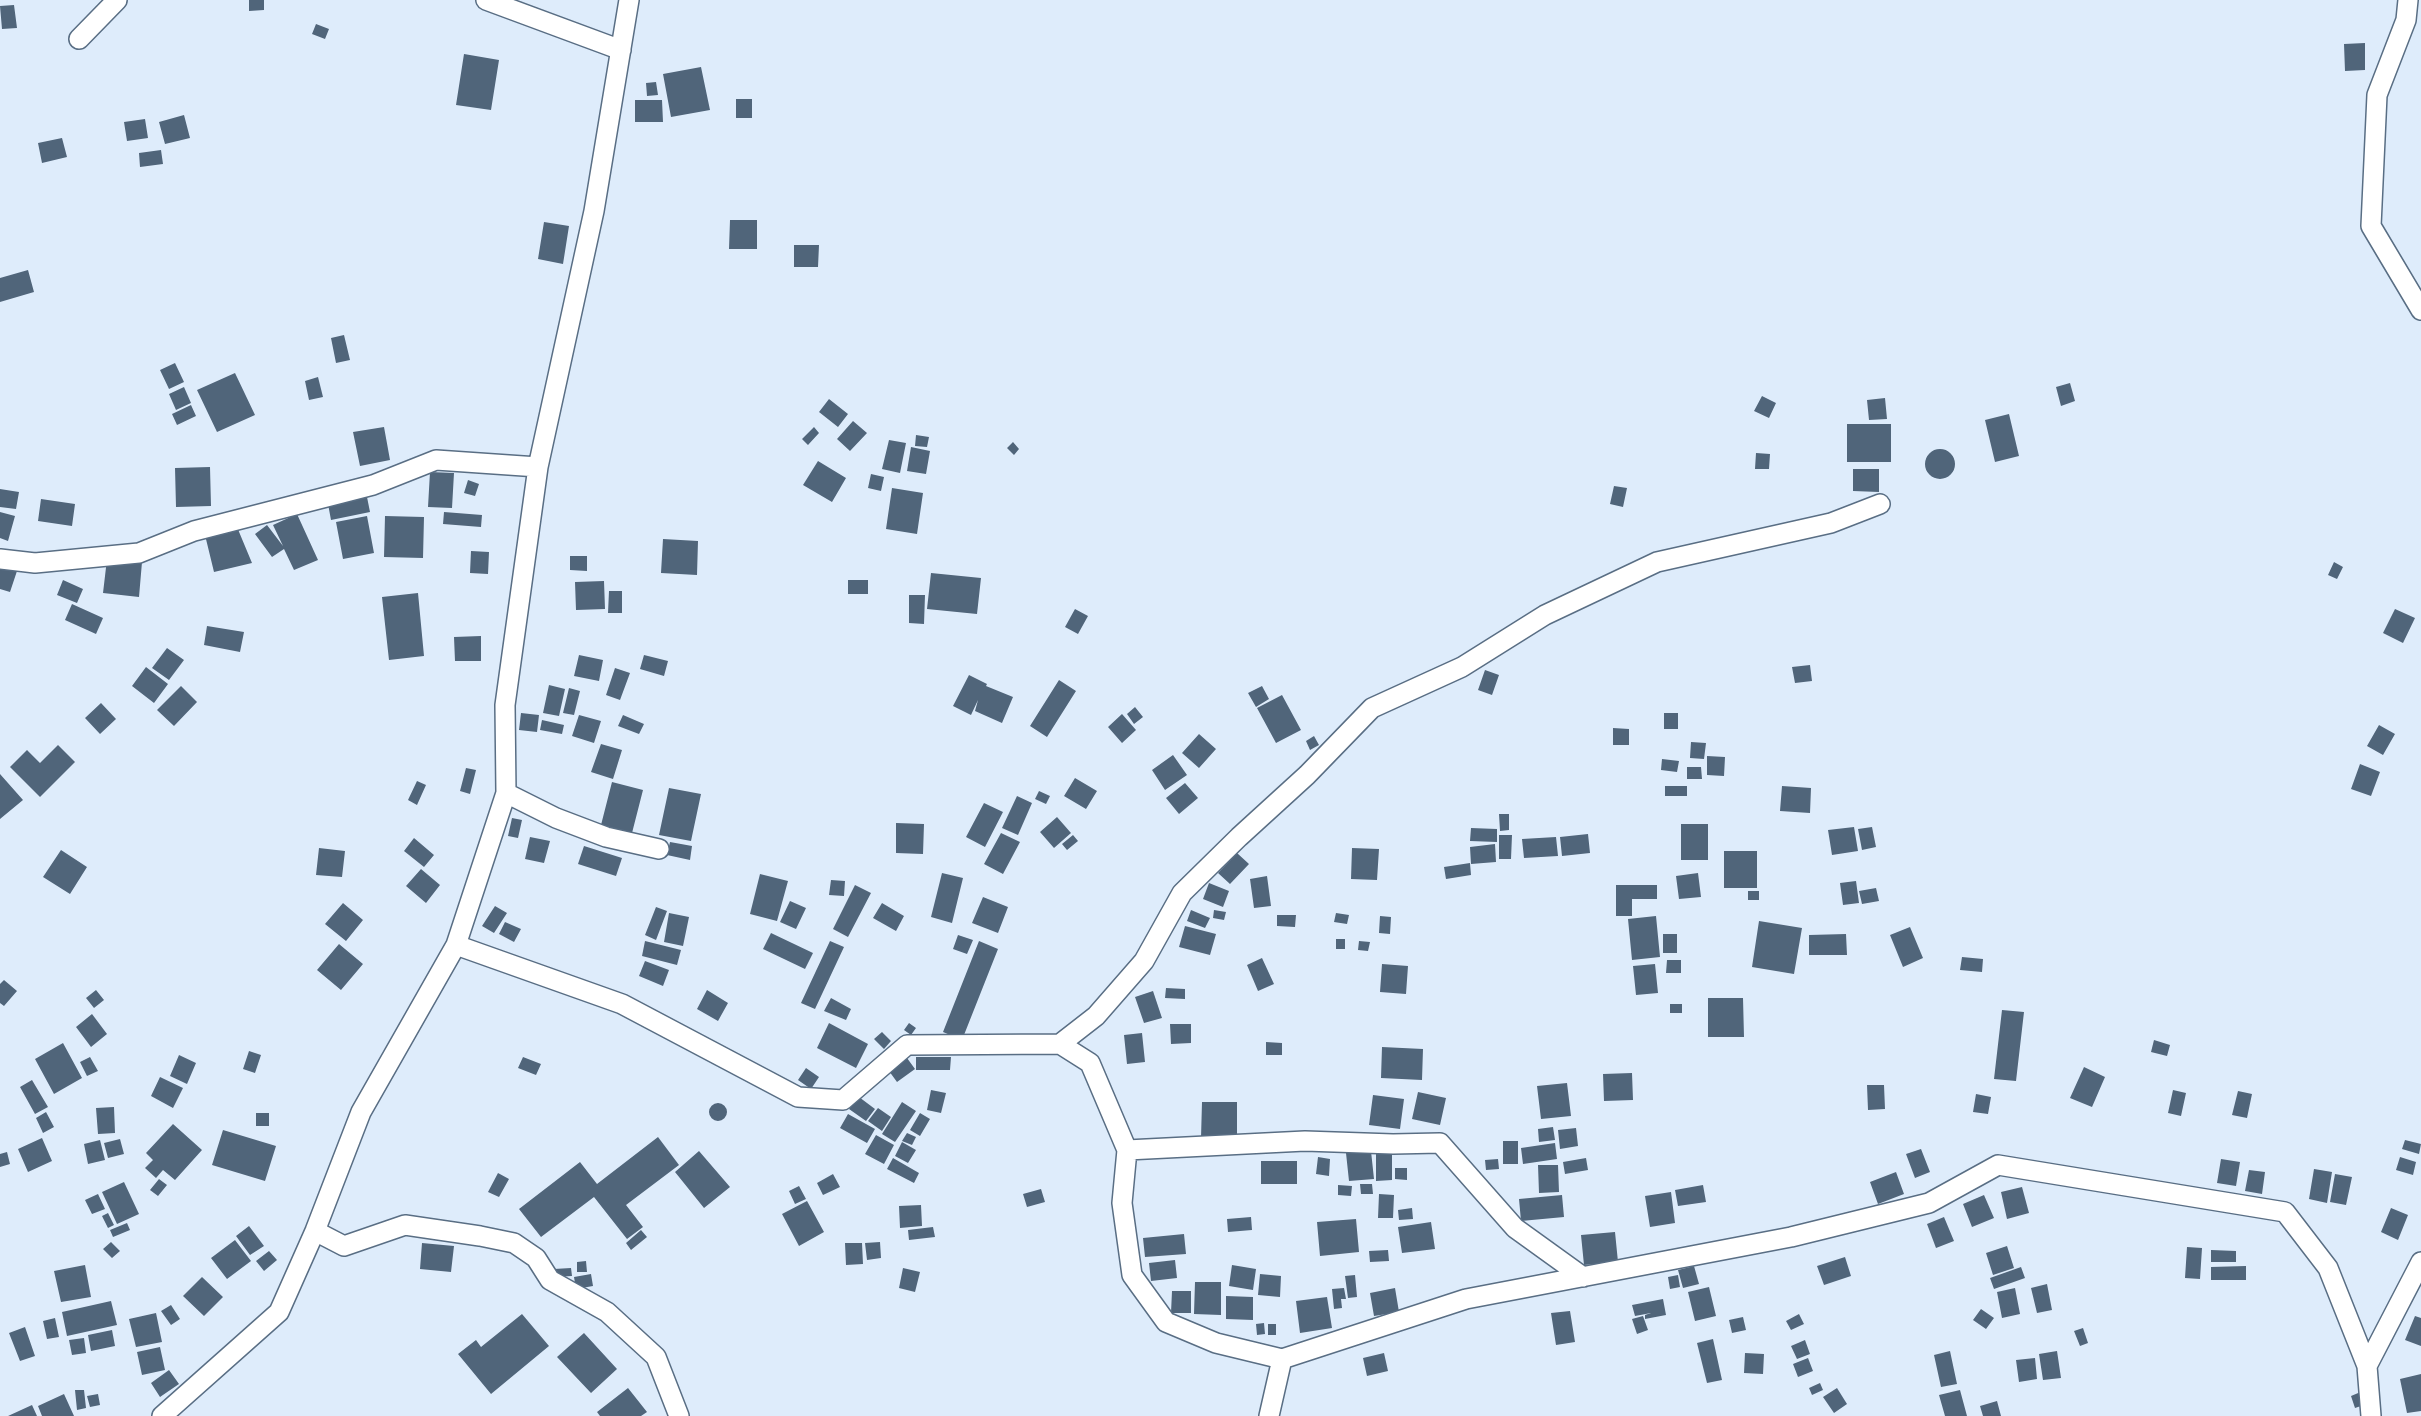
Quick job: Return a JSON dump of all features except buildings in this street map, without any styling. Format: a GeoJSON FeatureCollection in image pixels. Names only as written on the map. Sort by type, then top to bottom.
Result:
{"type":"FeatureCollection","features":[{"type":"Feature","properties":{"kind":"street"},"geometry":{"type":"LineString","coordinates":[[79,39],[117,0]]}},
{"type":"Feature","properties":{"kind":"street"},"geometry":{"type":"LineString","coordinates":[[486,0],[621,50]]}},
{"type":"Feature","properties":{"kind":"street"},"geometry":{"type":"LineString","coordinates":[[162,1416],[279,1312],[315,1231],[361,1112],[456,945],[506,793],[505,705],[538,467],[594,211],[629,0]]}},
{"type":"Feature","properties":{"kind":"street"},"geometry":{"type":"LineString","coordinates":[[2408,0],[2406,20],[2378,95],[2371,226],[2421,310]]}},
{"type":"Feature","properties":{"kind":"street"},"geometry":{"type":"LineString","coordinates":[[0,558],[35,563],[139,553],[194,531],[373,485],[436,460],[538,467]]}},
{"type":"Feature","properties":{"kind":"street"},"geometry":{"type":"LineString","coordinates":[[1060,1044],[1096,1016],[1144,961],[1182,893],[1307,775],[1373,708],[1462,667],[1545,614],[1657,562],[1831,523],[1880,504]]}},
{"type":"Feature","properties":{"kind":"street"},"geometry":{"type":"LineString","coordinates":[[506,793],[556,818],[606,837],[659,849]]}},
{"type":"Feature","properties":{"kind":"street"},"geometry":{"type":"LineString","coordinates":[[456,945],[622,1004],[798,1097],[843,1100],[907,1045],[1060,1044],[1090,1063],[1127,1150],[1122,1203],[1132,1275],[1166,1322],[1216,1343],[1282,1359],[1466,1299],[1791,1237],[1929,1203],[1998,1165],[2285,1212],[2328,1268],[2367,1366],[2371,1416]]}},
{"type":"Feature","properties":{"kind":"street"},"geometry":{"type":"LineString","coordinates":[[1127,1150],[1305,1141],[1440,1143],[1515,1228],[1583,1277]]}},
{"type":"Feature","properties":{"kind":"street"},"geometry":{"type":"LineString","coordinates":[[315,1231],[344,1246],[405,1225],[514,1243],[536,1258],[550,1280],[607,1312],[656,1357],[679,1416]]}},
{"type":"Feature","properties":{"kind":"street"},"geometry":{"type":"LineString","coordinates":[[2367,1366],[2421,1262]]}},
{"type":"Feature","properties":{"kind":"street"},"geometry":{"type":"LineString","coordinates":[[1269,1416],[1282,1359]]}}]}
